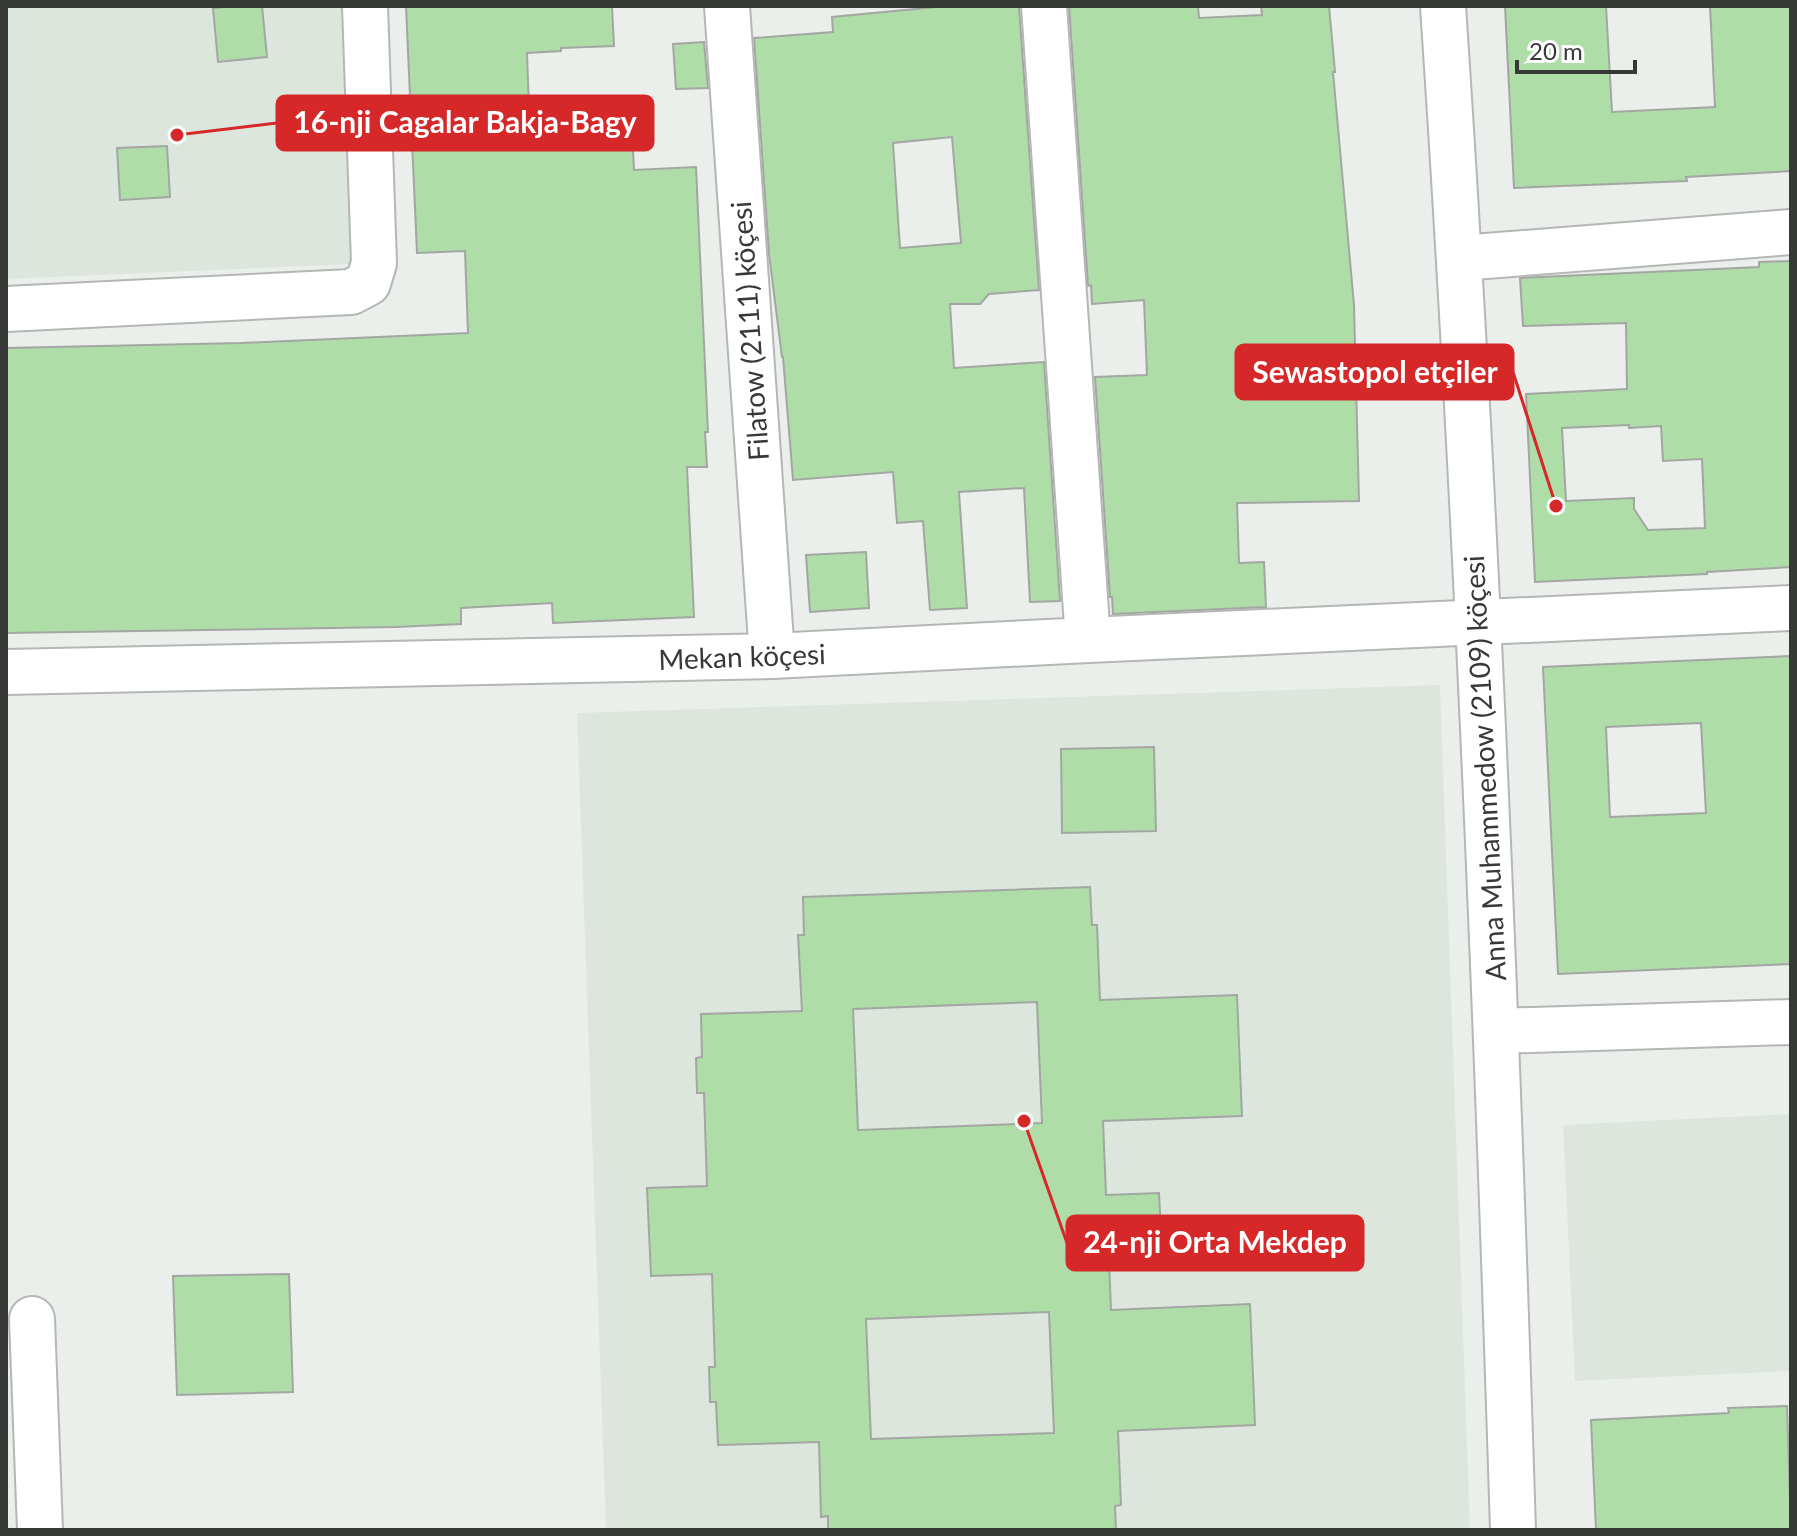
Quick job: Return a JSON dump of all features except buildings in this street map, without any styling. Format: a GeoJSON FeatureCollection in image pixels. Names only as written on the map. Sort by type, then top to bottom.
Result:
{"type":"FeatureCollection","features":[{"type":"Feature","properties":{"kind":"street"},"geometry":{"type":"LineString","coordinates":[[6,309],[351,292],[368,283],[374,263],[365,6]]}},
{"type":"Feature","properties":{"kind":"street","name":"Filatow (2111) köçesi"},"geometry":{"type":"LineString","coordinates":[[727,6],[772,656]]}},
{"type":"Feature","properties":{"kind":"street"},"geometry":{"type":"LineString","coordinates":[[1044,6],[1088,640]]}},
{"type":"Feature","properties":{"kind":"street","name":"Anna Muhammedow (2109) köçesi"},"geometry":{"type":"LineString","coordinates":[[1443,6],[1460,258],[1496,1031],[1513,1530]]}},
{"type":"Feature","properties":{"kind":"street"},"geometry":{"type":"LineString","coordinates":[[1460,258],[1791,232]]}},
{"type":"Feature","properties":{"kind":"street","name":"Mekan köçesi"},"geometry":{"type":"LineString","coordinates":[[6,672],[772,656],[1791,608]]}},
{"type":"Feature","properties":{"kind":"street"},"geometry":{"type":"LineString","coordinates":[[1496,1031],[1791,1022]]}},
{"type":"Feature","properties":{"kind":"street"},"geometry":{"type":"LineString","coordinates":[[32,1319],[40,1530]]}},
{"type":"Feature","properties":{"kind":"shaded area"},"geometry":{"type":"Polygon","coordinates":[[[6,6],[341,6],[353,264],[6,279],[6,6]]]}},
{"type":"Feature","properties":{"kind":"shaded area"},"geometry":{"type":"Polygon","coordinates":[[[1440,685],[1470,1530],[606,1530],[577,713],[1440,685]]]}},
{"type":"Feature","properties":{"kind":"shaded area"},"geometry":{"type":"Polygon","coordinates":[[[1791,1114],[1791,1371],[1575,1381],[1563,1125],[1791,1114]]]}},
{"type":"Feature","properties":{"kind":"place","name":"16-nji Cagalar Bakja-Bagy"},"geometry":{"type":"Point","coordinates":[177,135]}},
{"type":"Feature","properties":{"kind":"place","name":"Sewastopol etçiler"},"geometry":{"type":"Point","coordinates":[1556,506]}},
{"type":"Feature","properties":{"kind":"place","name":"24-nji Orta Mekdep"},"geometry":{"type":"Point","coordinates":[1024,1121]}}]}
